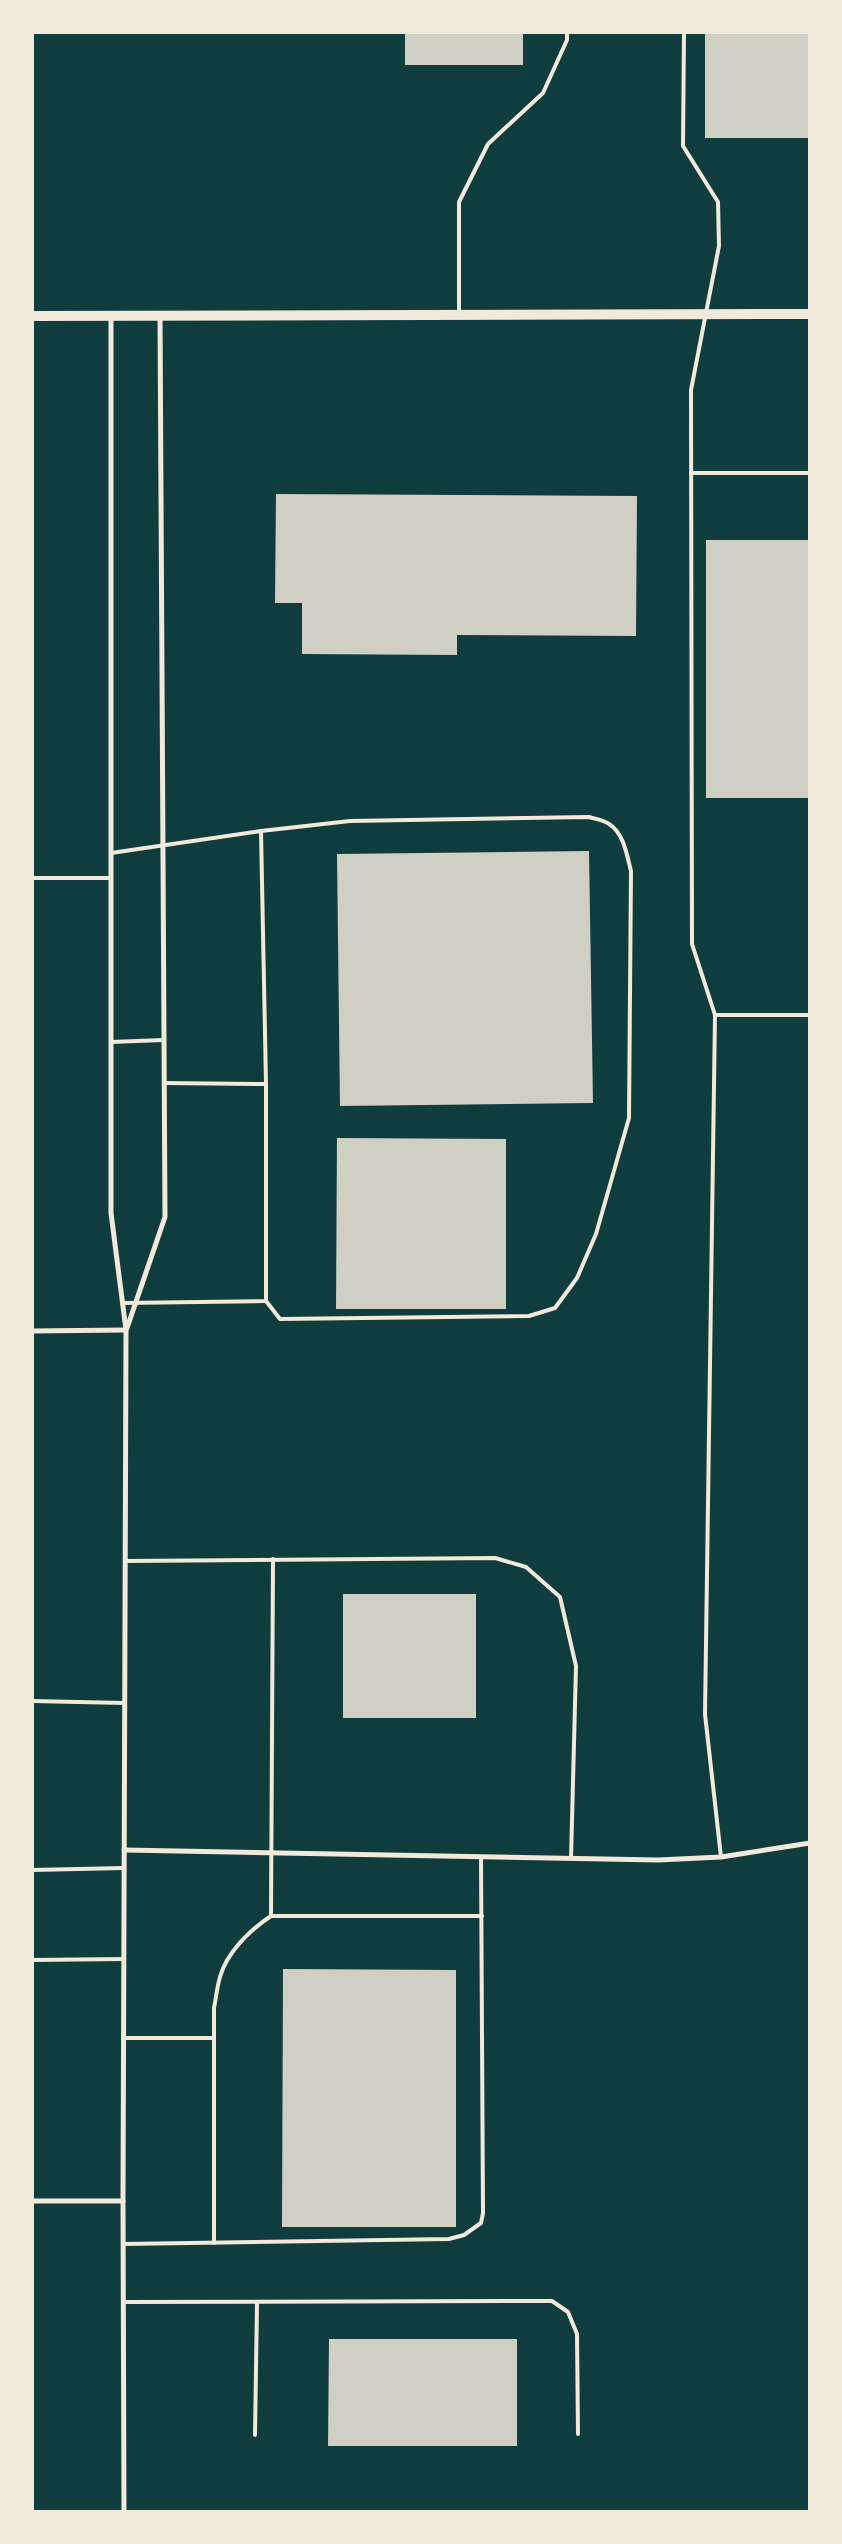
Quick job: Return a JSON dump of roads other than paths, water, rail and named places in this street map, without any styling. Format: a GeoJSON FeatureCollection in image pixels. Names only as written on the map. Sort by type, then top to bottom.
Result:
{"type":"FeatureCollection","features":[{"type":"Feature","properties":{"kind":"main road"},"geometry":{"type":"LineString","coordinates":[[32,316],[810,314]]}},
{"type":"Feature","properties":{"kind":"street"},"geometry":{"type":"LineString","coordinates":[[111,316],[111,1213],[126,1330],[123,2038],[124,2512]]}},
{"type":"Feature","properties":{"kind":"street"},"geometry":{"type":"LineString","coordinates":[[126,1330],[165,1216],[160,316]]}},
{"type":"Feature","properties":{"kind":"street"},"geometry":{"type":"LineString","coordinates":[[32,1331],[126,1330]]}},
{"type":"Feature","properties":{"kind":"street"},"geometry":{"type":"LineString","coordinates":[[124,1850],[658,1860],[721,1857],[810,1842]]}},
{"type":"Feature","properties":{"kind":"street"},"geometry":{"type":"LineString","coordinates":[[32,2201],[123,2201]]}},
{"type":"Feature","properties":{"kind":"lane"},"geometry":{"type":"LineString","coordinates":[[460,314],[460,202],[488,144],[543,93],[567,40],[567,32]]}},
{"type":"Feature","properties":{"kind":"lane"},"geometry":{"type":"LineString","coordinates":[[684,32],[683,146],[718,202],[719,246],[691,390],[691,473],[692,944],[715,1015],[705,1714],[721,1857]]}},
{"type":"Feature","properties":{"kind":"lane"},"geometry":{"type":"LineString","coordinates":[[691,473],[810,473]]}},
{"type":"Feature","properties":{"kind":"lane"},"geometry":{"type":"LineString","coordinates":[[111,853],[261,831],[350,821],[589,817],[609,824],[617,833],[624,846],[631,871],[629,1118],[596,1234],[577,1278],[555,1308],[529,1316],[280,1319],[266,1301],[266,1084],[261,831]]}},
{"type":"Feature","properties":{"kind":"lane"},"geometry":{"type":"LineString","coordinates":[[32,878],[111,878]]}},
{"type":"Feature","properties":{"kind":"lane"},"geometry":{"type":"LineString","coordinates":[[715,1015],[810,1015]]}},
{"type":"Feature","properties":{"kind":"lane"},"geometry":{"type":"LineString","coordinates":[[111,1042],[164,1040]]}},
{"type":"Feature","properties":{"kind":"lane"},"geometry":{"type":"LineString","coordinates":[[164,1084],[266,1084]]}},
{"type":"Feature","properties":{"kind":"lane"},"geometry":{"type":"LineString","coordinates":[[123,1303],[266,1301]]}},
{"type":"Feature","properties":{"kind":"lane"},"geometry":{"type":"LineString","coordinates":[[125,1561],[495,1558],[526,1567],[560,1597],[576,1666],[572,1859]]}},
{"type":"Feature","properties":{"kind":"lane"},"geometry":{"type":"LineString","coordinates":[[271,1916],[273,1559]]}},
{"type":"Feature","properties":{"kind":"lane"},"geometry":{"type":"LineString","coordinates":[[32,1701],[125,1703]]}},
{"type":"Feature","properties":{"kind":"lane"},"geometry":{"type":"LineString","coordinates":[[123,2244],[449,2239],[464,2235],[481,2223],[483,2213],[481,1857]]}},
{"type":"Feature","properties":{"kind":"lane"},"geometry":{"type":"LineString","coordinates":[[32,1870],[124,1868]]}},
{"type":"Feature","properties":{"kind":"lane"},"geometry":{"type":"LineString","coordinates":[[214,2243],[214,2008],[220,1977],[228,1960],[256,1926],[271,1916],[482,1916]]}},
{"type":"Feature","properties":{"kind":"lane"},"geometry":{"type":"LineString","coordinates":[[32,1960],[124,1959]]}},
{"type":"Feature","properties":{"kind":"lane"},"geometry":{"type":"LineString","coordinates":[[123,2038],[214,2038]]}},
{"type":"Feature","properties":{"kind":"lane"},"geometry":{"type":"LineString","coordinates":[[123,2302],[552,2301],[568,2312],[577,2334],[578,2434]]}},
{"type":"Feature","properties":{"kind":"lane"},"geometry":{"type":"LineString","coordinates":[[255,2435],[257,2303]]}}]}
